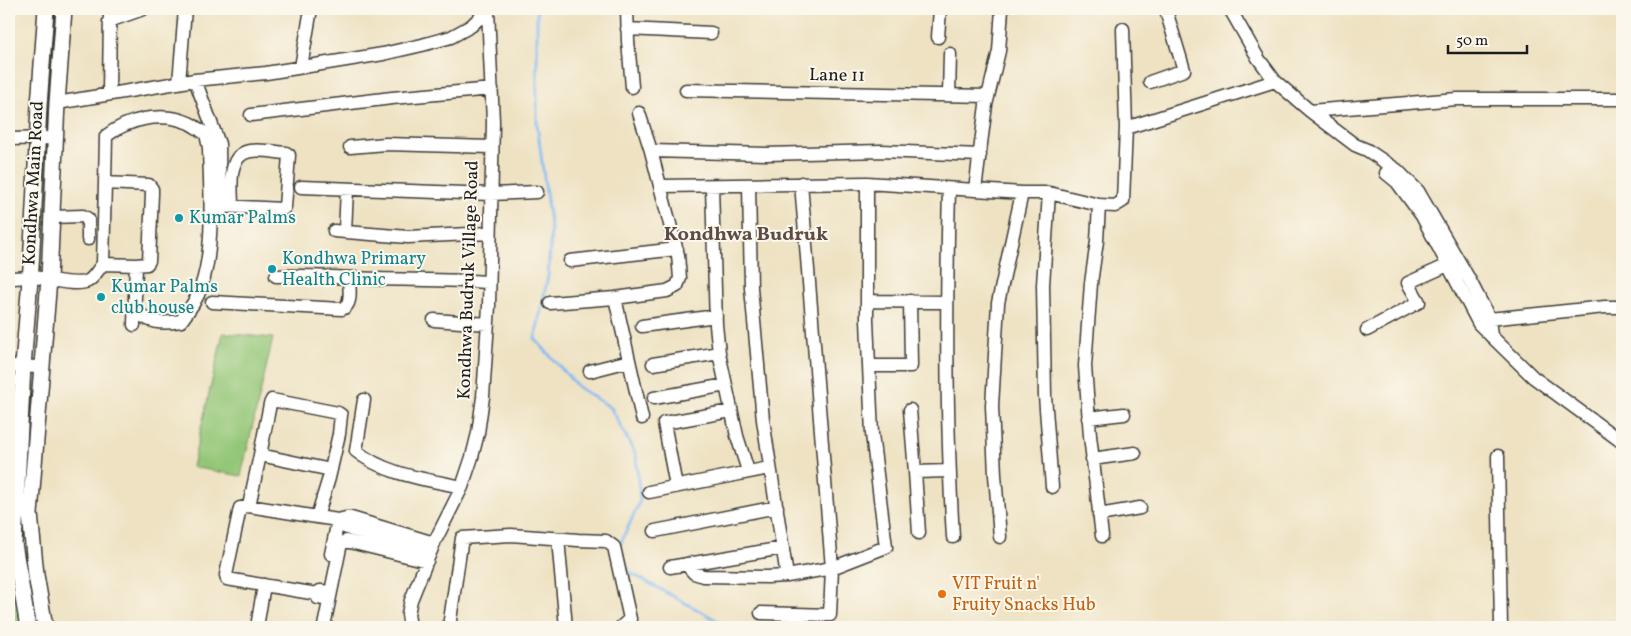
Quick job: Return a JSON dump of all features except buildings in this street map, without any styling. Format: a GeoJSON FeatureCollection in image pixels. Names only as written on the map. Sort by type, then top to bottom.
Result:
{"type":"FeatureCollection","features":[{"type":"Feature","properties":{"kind":"main road","name":"Kondhwa Main Road"},"geometry":{"type":"LineString","coordinates":[[28,627],[11,544],[16,366],[31,277],[46,9]]}},
{"type":"Feature","properties":{"kind":"main road","name":"Kondhwa Main Road"},"geometry":{"type":"LineString","coordinates":[[45,627],[36,575],[30,514],[49,279],[55,138],[64,9]]}},
{"type":"Feature","properties":{"kind":"street"},"geometry":{"type":"LineString","coordinates":[[108,94],[109,15],[144,9]]}},
{"type":"Feature","properties":{"kind":"street"},"geometry":{"type":"LineString","coordinates":[[179,83],[185,9]]}},
{"type":"Feature","properties":{"kind":"street"},"geometry":{"type":"LineString","coordinates":[[301,66],[311,9]]}},
{"type":"Feature","properties":{"kind":"street"},"geometry":{"type":"LineString","coordinates":[[57,103],[194,80],[266,73],[383,54],[451,37],[471,26],[488,9]]}},
{"type":"Feature","properties":{"kind":"street","name":"Kondhwa Budruk Village Road"},"geometry":{"type":"LineString","coordinates":[[410,627],[408,614],[411,600],[431,552],[462,487],[478,433],[488,324],[489,282],[492,89],[488,9]]}},
{"type":"Feature","properties":{"kind":"street"},"geometry":{"type":"LineString","coordinates":[[627,9],[632,87]]}},
{"type":"Feature","properties":{"kind":"street"},"geometry":{"type":"LineString","coordinates":[[938,37],[940,9]]}},
{"type":"Feature","properties":{"kind":"street"},"geometry":{"type":"LineString","coordinates":[[975,190],[988,96],[999,50],[1002,9]]}},
{"type":"Feature","properties":{"kind":"street"},"geometry":{"type":"LineString","coordinates":[[1150,82],[1184,70],[1167,14],[1168,9]]}},
{"type":"Feature","properties":{"kind":"street"},"geometry":{"type":"LineString","coordinates":[[1230,9],[1258,58],[1275,81],[1310,111],[1356,145],[1397,170],[1418,191],[1469,279],[1491,336],[1533,377],[1622,442]]}},
{"type":"Feature","properties":{"kind":"street"},"geometry":{"type":"LineString","coordinates":[[627,29],[711,33]]}},
{"type":"Feature","properties":{"kind":"street"},"geometry":{"type":"LineString","coordinates":[[660,186],[866,183],[1049,194],[1099,205],[1115,206],[1123,202],[1126,128],[1123,29]]}},
{"type":"Feature","properties":{"kind":"street"},"geometry":{"type":"LineString","coordinates":[[949,95],[950,54]]}},
{"type":"Feature","properties":{"kind":"street"},"geometry":{"type":"LineString","coordinates":[[194,80],[219,144],[224,209]]}},
{"type":"Feature","properties":{"kind":"street"},"geometry":{"type":"LineString","coordinates":[[1126,128],[1275,81]]}},
{"type":"Feature","properties":{"kind":"street"},"geometry":{"type":"LineString","coordinates":[[251,115],[392,98],[492,89]]}},
{"type":"Feature","properties":{"kind":"street","name":"Lane 11"},"geometry":{"type":"LineString","coordinates":[[686,90],[988,96]]}},
{"type":"Feature","properties":{"kind":"street"},"geometry":{"type":"LineString","coordinates":[[1310,111],[1457,99],[1622,99]]}},
{"type":"Feature","properties":{"kind":"street"},"geometry":{"type":"LineString","coordinates":[[550,303],[615,298],[667,291],[677,286],[680,278],[676,249],[651,151],[639,113]]}},
{"type":"Feature","properties":{"kind":"street"},"geometry":{"type":"LineString","coordinates":[[103,264],[106,136],[117,127],[137,119],[172,118],[189,123],[206,134],[210,148],[210,246],[201,288],[191,308],[181,321],[170,323],[156,322],[143,318],[135,310]]}},
{"type":"Feature","properties":{"kind":"street"},"geometry":{"type":"LineString","coordinates":[[9,139],[55,138]]}},
{"type":"Feature","properties":{"kind":"street"},"geometry":{"type":"LineString","coordinates":[[350,147],[386,144],[491,147]]}},
{"type":"Feature","properties":{"kind":"street"},"geometry":{"type":"LineString","coordinates":[[1356,145],[1362,156],[1397,182],[1422,216],[1448,265],[1484,321]]}},
{"type":"Feature","properties":{"kind":"street"},"geometry":{"type":"LineString","coordinates":[[250,151],[286,153],[289,155],[286,197],[283,209],[224,209],[234,165],[244,153],[250,151]]}},
{"type":"Feature","properties":{"kind":"street"},"geometry":{"type":"LineString","coordinates":[[651,151],[767,154],[881,151],[980,155]]}},
{"type":"Feature","properties":{"kind":"street"},"geometry":{"type":"LineString","coordinates":[[9,278],[31,277],[83,283],[89,281],[103,264],[143,265],[149,261],[152,189],[149,185],[145,184],[105,183]]}},
{"type":"Feature","properties":{"kind":"street"},"geometry":{"type":"LineString","coordinates":[[760,614],[830,615],[832,568],[801,183]]}},
{"type":"Feature","properties":{"kind":"street"},"geometry":{"type":"LineString","coordinates":[[686,564],[694,573],[703,576],[787,576],[832,568],[886,547],[872,434],[867,301],[866,183]]}},
{"type":"Feature","properties":{"kind":"street"},"geometry":{"type":"LineString","coordinates":[[749,185],[751,288],[763,420],[787,576]]}},
{"type":"Feature","properties":{"kind":"street"},"geometry":{"type":"LineString","coordinates":[[712,186],[719,353],[731,411],[748,471]]}},
{"type":"Feature","properties":{"kind":"street"},"geometry":{"type":"LineString","coordinates":[[302,187],[491,194],[537,192]]}},
{"type":"Feature","properties":{"kind":"street"},"geometry":{"type":"LineString","coordinates":[[346,189],[339,231],[408,237],[490,233]]}},
{"type":"Feature","properties":{"kind":"street"},"geometry":{"type":"LineString","coordinates":[[949,189],[946,364],[953,537]]}},
{"type":"Feature","properties":{"kind":"street"},"geometry":{"type":"LineString","coordinates":[[1000,537],[992,406],[998,303],[1022,192]]}},
{"type":"Feature","properties":{"kind":"street"},"geometry":{"type":"LineString","coordinates":[[1049,194],[1043,285],[1046,396],[1052,487]]}},
{"type":"Feature","properties":{"kind":"street"},"geometry":{"type":"LineString","coordinates":[[1099,205],[1085,366],[1092,459],[1102,536]]}},
{"type":"Feature","properties":{"kind":"street"},"geometry":{"type":"LineString","coordinates":[[52,217],[83,216],[88,219],[88,239]]}},
{"type":"Feature","properties":{"kind":"street"},"geometry":{"type":"LineString","coordinates":[[570,261],[676,249]]}},
{"type":"Feature","properties":{"kind":"street"},"geometry":{"type":"LineString","coordinates":[[134,325],[136,265]]}},
{"type":"Feature","properties":{"kind":"street"},"geometry":{"type":"LineString","coordinates":[[1367,330],[1419,302],[1408,283],[1448,265]]}},
{"type":"Feature","properties":{"kind":"street"},"geometry":{"type":"LineString","coordinates":[[276,276],[305,275],[489,282]]}},
{"type":"Feature","properties":{"kind":"street"},"geometry":{"type":"LineString","coordinates":[[212,302],[342,309],[348,303],[349,278]]}},
{"type":"Feature","properties":{"kind":"street"},"geometry":{"type":"LineString","coordinates":[[615,298],[642,418]]}},
{"type":"Feature","properties":{"kind":"street"},"geometry":{"type":"LineString","coordinates":[[867,301],[947,302]]}},
{"type":"Feature","properties":{"kind":"street"},"geometry":{"type":"LineString","coordinates":[[869,366],[911,366],[910,301]]}},
{"type":"Feature","properties":{"kind":"street"},"geometry":{"type":"LineString","coordinates":[[1484,321],[1605,307],[1622,308]]}},
{"type":"Feature","properties":{"kind":"street"},"geometry":{"type":"LineString","coordinates":[[642,326],[716,316]]}},
{"type":"Feature","properties":{"kind":"street"},"geometry":{"type":"LineString","coordinates":[[434,320],[488,324]]}},
{"type":"Feature","properties":{"kind":"street"},"geometry":{"type":"LineString","coordinates":[[653,364],[719,353]]}},
{"type":"Feature","properties":{"kind":"street"},"geometry":{"type":"LineString","coordinates":[[590,371],[629,361]]}},
{"type":"Feature","properties":{"kind":"street"},"geometry":{"type":"LineString","coordinates":[[16,366],[41,367]]}},
{"type":"Feature","properties":{"kind":"street"},"geometry":{"type":"LineString","coordinates":[[654,398],[726,385]]}},
{"type":"Feature","properties":{"kind":"street"},"geometry":{"type":"LineString","coordinates":[[250,506],[272,400],[338,413],[341,416],[330,470],[317,517]]}},
{"type":"Feature","properties":{"kind":"street"},"geometry":{"type":"LineString","coordinates":[[364,400],[356,451],[368,460],[391,471],[462,487]]}},
{"type":"Feature","properties":{"kind":"street"},"geometry":{"type":"LineString","coordinates":[[910,410],[919,533]]}},
{"type":"Feature","properties":{"kind":"street"},"geometry":{"type":"LineString","coordinates":[[676,486],[664,423],[731,411]]}},
{"type":"Feature","properties":{"kind":"street"},"geometry":{"type":"LineString","coordinates":[[1088,418],[1124,414]]}},
{"type":"Feature","properties":{"kind":"street"},"geometry":{"type":"LineString","coordinates":[[1092,459],[1135,453]]}},
{"type":"Feature","properties":{"kind":"street"},"geometry":{"type":"LineString","coordinates":[[260,455],[330,470]]}},
{"type":"Feature","properties":{"kind":"street"},"geometry":{"type":"LineString","coordinates":[[1498,456],[1501,627]]}},
{"type":"Feature","properties":{"kind":"street"},"geometry":{"type":"LineString","coordinates":[[649,492],[769,468]]}},
{"type":"Feature","properties":{"kind":"street"},"geometry":{"type":"LineString","coordinates":[[915,472],[949,471]]}},
{"type":"Feature","properties":{"kind":"street"},"geometry":{"type":"LineString","coordinates":[[323,596],[227,579],[226,575],[240,508],[250,506],[338,520],[351,518],[431,552]]}},
{"type":"Feature","properties":{"kind":"street"},"geometry":{"type":"LineString","coordinates":[[654,531],[777,508]]}},
{"type":"Feature","properties":{"kind":"street"},"geometry":{"type":"LineString","coordinates":[[1099,515],[1140,508]]}},
{"type":"Feature","properties":{"kind":"street"},"geometry":{"type":"LineString","coordinates":[[320,627],[323,596],[338,520]]}},
{"type":"Feature","properties":{"kind":"street"},"geometry":{"type":"LineString","coordinates":[[449,627],[462,538],[511,535],[606,541],[614,547],[630,619],[621,627]]}},
{"type":"Feature","properties":{"kind":"street"},"geometry":{"type":"LineString","coordinates":[[558,539],[566,627]]}},
{"type":"Feature","properties":{"kind":"street"},"geometry":{"type":"LineString","coordinates":[[323,596],[341,543],[346,541],[431,552]]}},
{"type":"Feature","properties":{"kind":"street"},"geometry":{"type":"LineString","coordinates":[[11,544],[33,542]]}},
{"type":"Feature","properties":{"kind":"street"},"geometry":{"type":"LineString","coordinates":[[670,567],[783,548]]}},
{"type":"Feature","properties":{"kind":"street"},"geometry":{"type":"LineString","coordinates":[[257,627],[264,585]]}},
{"type":"Feature","properties":{"kind":"green space"},"geometry":{"type":"Polygon","coordinates":[[[223,333],[273,338],[241,476],[192,467],[223,333]]]}},
{"type":"Feature","properties":{"kind":"green space"},"geometry":{"type":"Polygon","coordinates":[[[9,564],[15,564],[22,627],[9,627],[9,564]]]}},
{"type":"Feature","properties":{"kind":"waterway"},"geometry":{"type":"LineString","coordinates":[[537,9],[537,124],[551,231],[548,276],[535,339],[578,387],[611,408],[636,455],[640,501],[619,547]]}},
{"type":"Feature","properties":{"kind":"waterway"},"geometry":{"type":"LineString","coordinates":[[621,553],[629,572],[729,627]]}},
{"type":"Feature","properties":{"kind":"place","name":"Kumar Palms"},"geometry":{"type":"Point","coordinates":[179,218]}},
{"type":"Feature","properties":{"kind":"place","name":"Kondhwa Primary Health Clinic"},"geometry":{"type":"Point","coordinates":[272,269]}},
{"type":"Feature","properties":{"kind":"place","name":"Kumar Palms club house"},"geometry":{"type":"Point","coordinates":[101,297]}},
{"type":"Feature","properties":{"kind":"place","name":"VIT Fruit n' Fruity Snacks Hub"},"geometry":{"type":"Point","coordinates":[942,594]}},
{"type":"Feature","properties":{"kind":"district","name":"Kondhwa Budruk"},"geometry":{"type":"Point","coordinates":[746,235]}}]}
